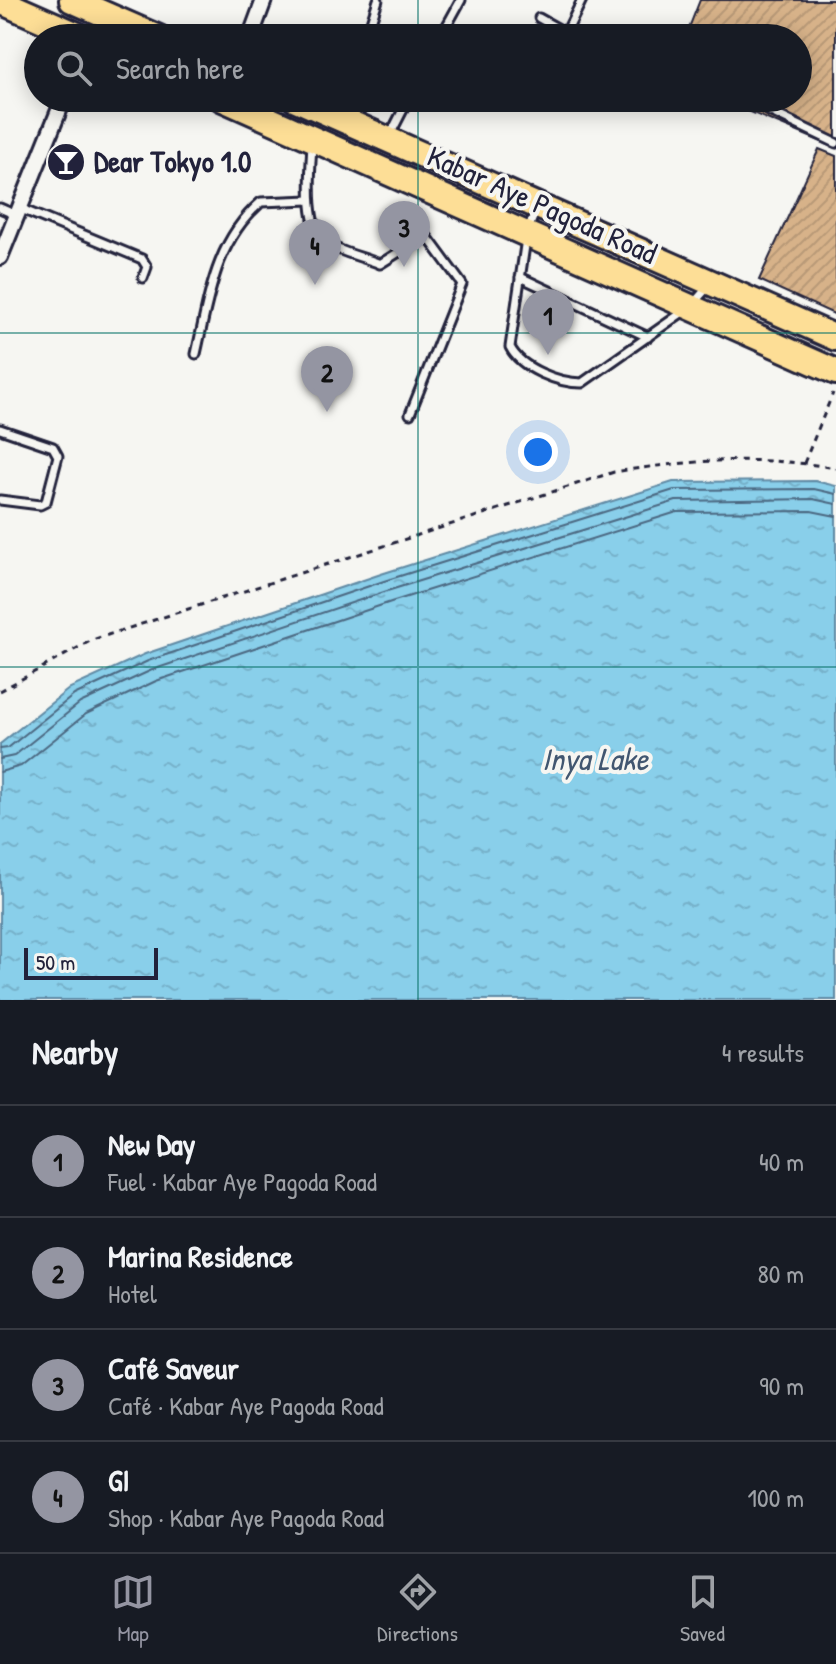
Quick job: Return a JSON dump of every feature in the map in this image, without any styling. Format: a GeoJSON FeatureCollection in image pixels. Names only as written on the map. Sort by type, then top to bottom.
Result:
{"type":"FeatureCollection","features":[{"type":"Feature","properties":{"kind":"main road"},"geometry":{"type":"LineString","coordinates":[[0,1],[53,24]]}},
{"type":"Feature","properties":{"kind":"main road"},"geometry":{"type":"LineString","coordinates":[[82,4],[127,24]]}},
{"type":"Feature","properties":{"kind":"main road","name":"Kabar Aye Pagoda Road"},"geometry":{"type":"LineString","coordinates":[[253,112],[836,372]]}},
{"type":"Feature","properties":{"kind":"main road"},"geometry":{"type":"LineString","coordinates":[[312,138],[323,112]]}},
{"type":"Feature","properties":{"kind":"main road","name":"Kabar Aye Pagoda Road"},"geometry":{"type":"LineString","coordinates":[[325,112],[836,338]]}},
{"type":"Feature","properties":{"kind":"street"},"geometry":{"type":"LineString","coordinates":[[255,24],[264,0]]}},
{"type":"Feature","properties":{"kind":"street"},"geometry":{"type":"LineString","coordinates":[[81,24],[82,4]]}},
{"type":"Feature","properties":{"kind":"street"},"geometry":{"type":"LineString","coordinates":[[81,24],[82,4]]}},
{"type":"Feature","properties":{"kind":"street"},"geometry":{"type":"LineString","coordinates":[[0,257],[58,112]]}},
{"type":"Feature","properties":{"kind":"lane"},"geometry":{"type":"LineString","coordinates":[[370,24],[378,0]]}},
{"type":"Feature","properties":{"kind":"lane"},"geometry":{"type":"LineString","coordinates":[[448,24],[461,0]]}},
{"type":"Feature","properties":{"kind":"lane"},"geometry":{"type":"LineString","coordinates":[[570,24],[582,0]]}},
{"type":"Feature","properties":{"kind":"lane"},"geometry":{"type":"LineString","coordinates":[[539,18],[550,24]]}},
{"type":"Feature","properties":{"kind":"lane"},"geometry":{"type":"LineString","coordinates":[[388,139],[402,112]]}},
{"type":"Feature","properties":{"kind":"lane"},"geometry":{"type":"LineString","coordinates":[[771,112],[836,143]]}},
{"type":"Feature","properties":{"kind":"lane"},"geometry":{"type":"LineString","coordinates":[[312,138],[310,200],[319,235],[326,243],[380,264],[426,235],[462,284],[410,414]]}},
{"type":"Feature","properties":{"kind":"lane"},"geometry":{"type":"LineString","coordinates":[[196,354],[218,259],[232,232],[261,202],[310,200]]}},
{"type":"Feature","properties":{"kind":"lane"},"geometry":{"type":"LineString","coordinates":[[538,204],[527,232],[510,347],[516,358],[565,383],[582,383],[690,307],[712,282]]}},
{"type":"Feature","properties":{"kind":"lane"},"geometry":{"type":"LineString","coordinates":[[0,208],[142,259],[147,267],[143,278]]}},
{"type":"Feature","properties":{"kind":"lane"},"geometry":{"type":"LineString","coordinates":[[520,277],[648,337]]}},
{"type":"Feature","properties":{"kind":"lane"},"geometry":{"type":"LineString","coordinates":[[0,429],[53,447],[58,456],[46,502],[40,505],[0,500]]}},
{"type":"Feature","properties":{"kind":"path"},"geometry":{"type":"LineString","coordinates":[[804,463],[836,386]]}},
{"type":"Feature","properties":{"kind":"path"},"geometry":{"type":"LineString","coordinates":[[0,691],[92,640],[614,472],[702,459],[804,463],[836,468]]}},
{"type":"Feature","properties":{"kind":"water","name":"Inya Lake"},"geometry":{"type":"Polygon","coordinates":[[[815,481],[836,486],[836,1000],[0,1000],[0,744],[70,688],[145,654],[381,574],[673,482],[815,481]]]}},
{"type":"Feature","properties":{"kind":"building"},"geometry":{"type":"Polygon","coordinates":[[[700,0],[836,0],[836,148],[750,112],[812,112],[812,24],[691,24],[700,0]]]}},
{"type":"Feature","properties":{"kind":"building"},"geometry":{"type":"Polygon","coordinates":[[[819,149],[836,156],[836,315],[759,280],[819,149]]]}},
{"type":"Feature","properties":{"kind":"place","name":"Dear Tokyo 1.0"},"geometry":{"type":"Point","coordinates":[66,162]}},
{"type":"Feature","properties":{"kind":"place","name":"Café Saveur"},"geometry":{"type":"Point","coordinates":[404,267]}},
{"type":"Feature","properties":{"kind":"place","name":"GI"},"geometry":{"type":"Point","coordinates":[315,285]}},
{"type":"Feature","properties":{"kind":"place","name":"New Day"},"geometry":{"type":"Point","coordinates":[548,355]}},
{"type":"Feature","properties":{"kind":"place","name":"Marina Residence"},"geometry":{"type":"Point","coordinates":[327,412]}}]}
